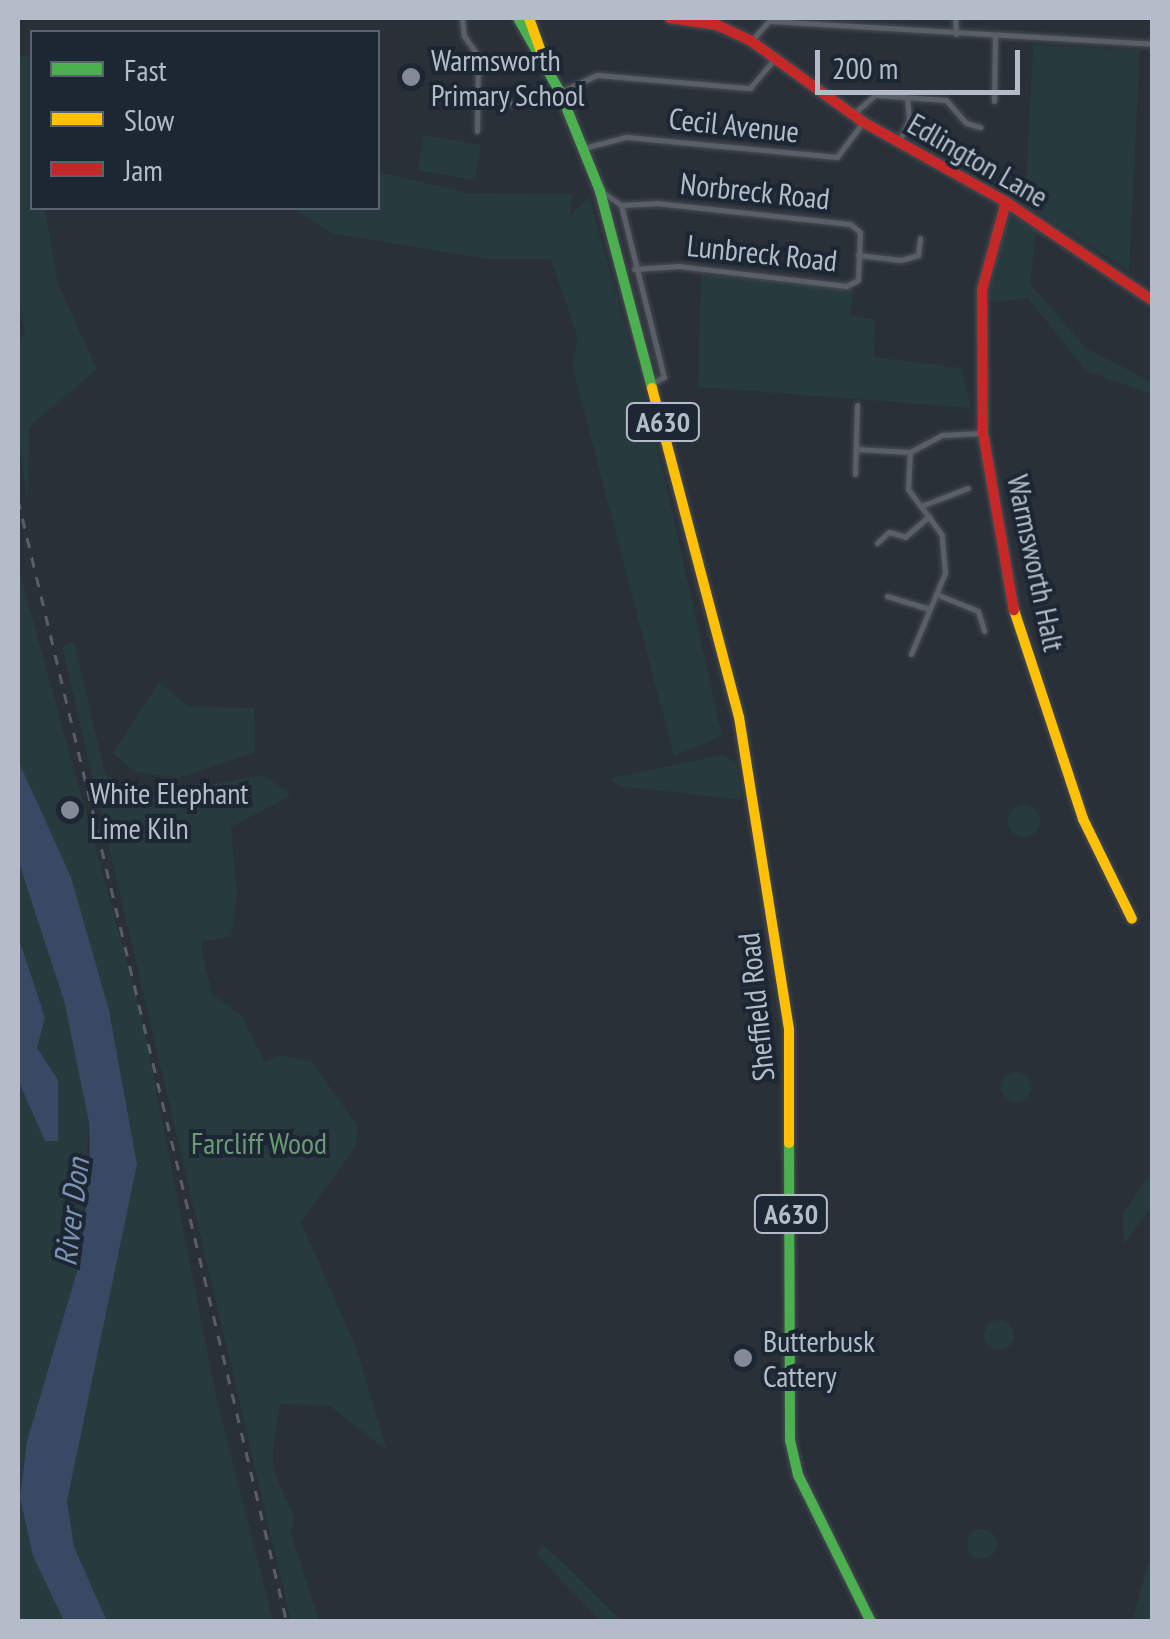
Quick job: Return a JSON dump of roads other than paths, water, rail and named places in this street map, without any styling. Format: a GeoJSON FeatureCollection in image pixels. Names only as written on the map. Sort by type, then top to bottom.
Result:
{"type":"FeatureCollection","features":[{"type":"Feature","properties":{"kind":"main road","name":"Sheffield Road"},"geometry":{"type":"LineString","coordinates":[[518,18],[560,92],[600,191],[739,717],[789,1030],[790,1440],[798,1476],[870,1622]]}},
{"type":"Feature","properties":{"kind":"main road","name":"Sheffield Road"},"geometry":{"type":"LineString","coordinates":[[529,18],[544,63]]}},
{"type":"Feature","properties":{"kind":"main road","name":"Edlington Lane"},"geometry":{"type":"LineString","coordinates":[[670,18],[716,25],[752,42],[864,122],[1006,202],[1152,300]]}},
{"type":"Feature","properties":{"kind":"main road","name":"Warmsworth Halt"},"geometry":{"type":"LineString","coordinates":[[1006,202],[982,290],[984,433],[1016,620],[1082,819],[1132,919]]}},
{"type":"Feature","properties":{"kind":"street"},"geometry":{"type":"LineString","coordinates":[[462,18],[464,36],[478,56],[478,131]]}},
{"type":"Feature","properties":{"kind":"street"},"geometry":{"type":"LineString","coordinates":[[955,18],[956,34]]}},
{"type":"Feature","properties":{"kind":"street"},"geometry":{"type":"LineString","coordinates":[[752,42],[769,22],[1152,44]]}},
{"type":"Feature","properties":{"kind":"street"},"geometry":{"type":"LineString","coordinates":[[994,101],[995,36]]}},
{"type":"Feature","properties":{"kind":"street"},"geometry":{"type":"LineString","coordinates":[[560,92],[598,75],[750,88],[775,58]]}},
{"type":"Feature","properties":{"kind":"street"},"geometry":{"type":"LineString","coordinates":[[852,114],[875,95],[946,100],[966,123],[980,127]]}},
{"type":"Feature","properties":{"kind":"street"},"geometry":{"type":"LineString","coordinates":[[899,142],[908,120],[907,97]]}},
{"type":"Feature","properties":{"kind":"street"},"geometry":{"type":"LineString","coordinates":[[477,102],[512,102]]}},
{"type":"Feature","properties":{"kind":"street","name":"Cecil Avenue"},"geometry":{"type":"LineString","coordinates":[[584,148],[626,138],[837,157],[864,122]]}},
{"type":"Feature","properties":{"kind":"street"},"geometry":{"type":"LineString","coordinates":[[600,191],[621,205]]}},
{"type":"Feature","properties":{"kind":"street","name":"Norbreck Road"},"geometry":{"type":"LineString","coordinates":[[621,205],[656,202],[850,224],[860,232],[858,255]]}},
{"type":"Feature","properties":{"kind":"street","name":"Sheffield Road"},"geometry":{"type":"LineString","coordinates":[[621,205],[634,270],[664,377],[652,383]]}},
{"type":"Feature","properties":{"kind":"street"},"geometry":{"type":"LineString","coordinates":[[858,255],[902,260],[918,255],[920,238]]}},
{"type":"Feature","properties":{"kind":"street","name":"Lunbreck Road"},"geometry":{"type":"LineString","coordinates":[[634,270],[679,266],[846,286],[858,280],[858,255]]}},
{"type":"Feature","properties":{"kind":"street"},"geometry":{"type":"LineString","coordinates":[[855,474],[858,406]]}},
{"type":"Feature","properties":{"kind":"street"},"geometry":{"type":"LineString","coordinates":[[856,448],[910,452],[942,435],[984,433]]}},
{"type":"Feature","properties":{"kind":"street"},"geometry":{"type":"LineString","coordinates":[[910,452],[908,489],[942,535],[945,573],[910,654]]}},
{"type":"Feature","properties":{"kind":"street"},"geometry":{"type":"LineString","coordinates":[[921,506],[940,494],[966,491],[965,503]]}},
{"type":"Feature","properties":{"kind":"street"},"geometry":{"type":"LineString","coordinates":[[877,542],[889,532],[905,537],[929,516]]}},
{"type":"Feature","properties":{"kind":"street"},"geometry":{"type":"LineString","coordinates":[[936,594],[978,611],[984,631]]}},
{"type":"Feature","properties":{"kind":"street"},"geometry":{"type":"LineString","coordinates":[[888,596],[930,609]]}},
{"type":"Feature","properties":{"kind":"water"},"geometry":{"type":"Polygon","coordinates":[[[18,760],[71,877],[109,1010],[137,1164],[67,1501],[74,1547],[107,1621],[64,1621],[33,1556],[20,1497],[27,1441],[80,1261],[90,1166],[89,1123],[65,1004],[18,860],[18,760]]]}},
{"type":"Feature","properties":{"kind":"water"},"geometry":{"type":"Polygon","coordinates":[[[18,936],[45,1018],[37,1048],[58,1080],[58,1141],[45,1141],[18,1080],[18,936]]]}},
{"type":"Feature","properties":{"kind":"railway"},"geometry":{"type":"LineString","coordinates":[[18,499],[287,1622]]}},
{"type":"Feature","properties":{"kind":"place","name":"Warmsworth Primary School"},"geometry":{"type":"Point","coordinates":[411,77]}},
{"type":"Feature","properties":{"kind":"place","name":"White Elephant Lime Kiln"},"geometry":{"type":"Point","coordinates":[70,810]}},
{"type":"Feature","properties":{"kind":"place","name":"Butterbusk Cattery"},"geometry":{"type":"Point","coordinates":[743,1358]}},
{"type":"Feature","properties":{"kind":"park label","name":"Farcliff Wood"},"geometry":{"type":"Point","coordinates":[259,1143]}},
{"type":"Feature","properties":{"kind":"water label","name":"River Don"},"geometry":{"type":"Point","coordinates":[71,1212]}}]}
